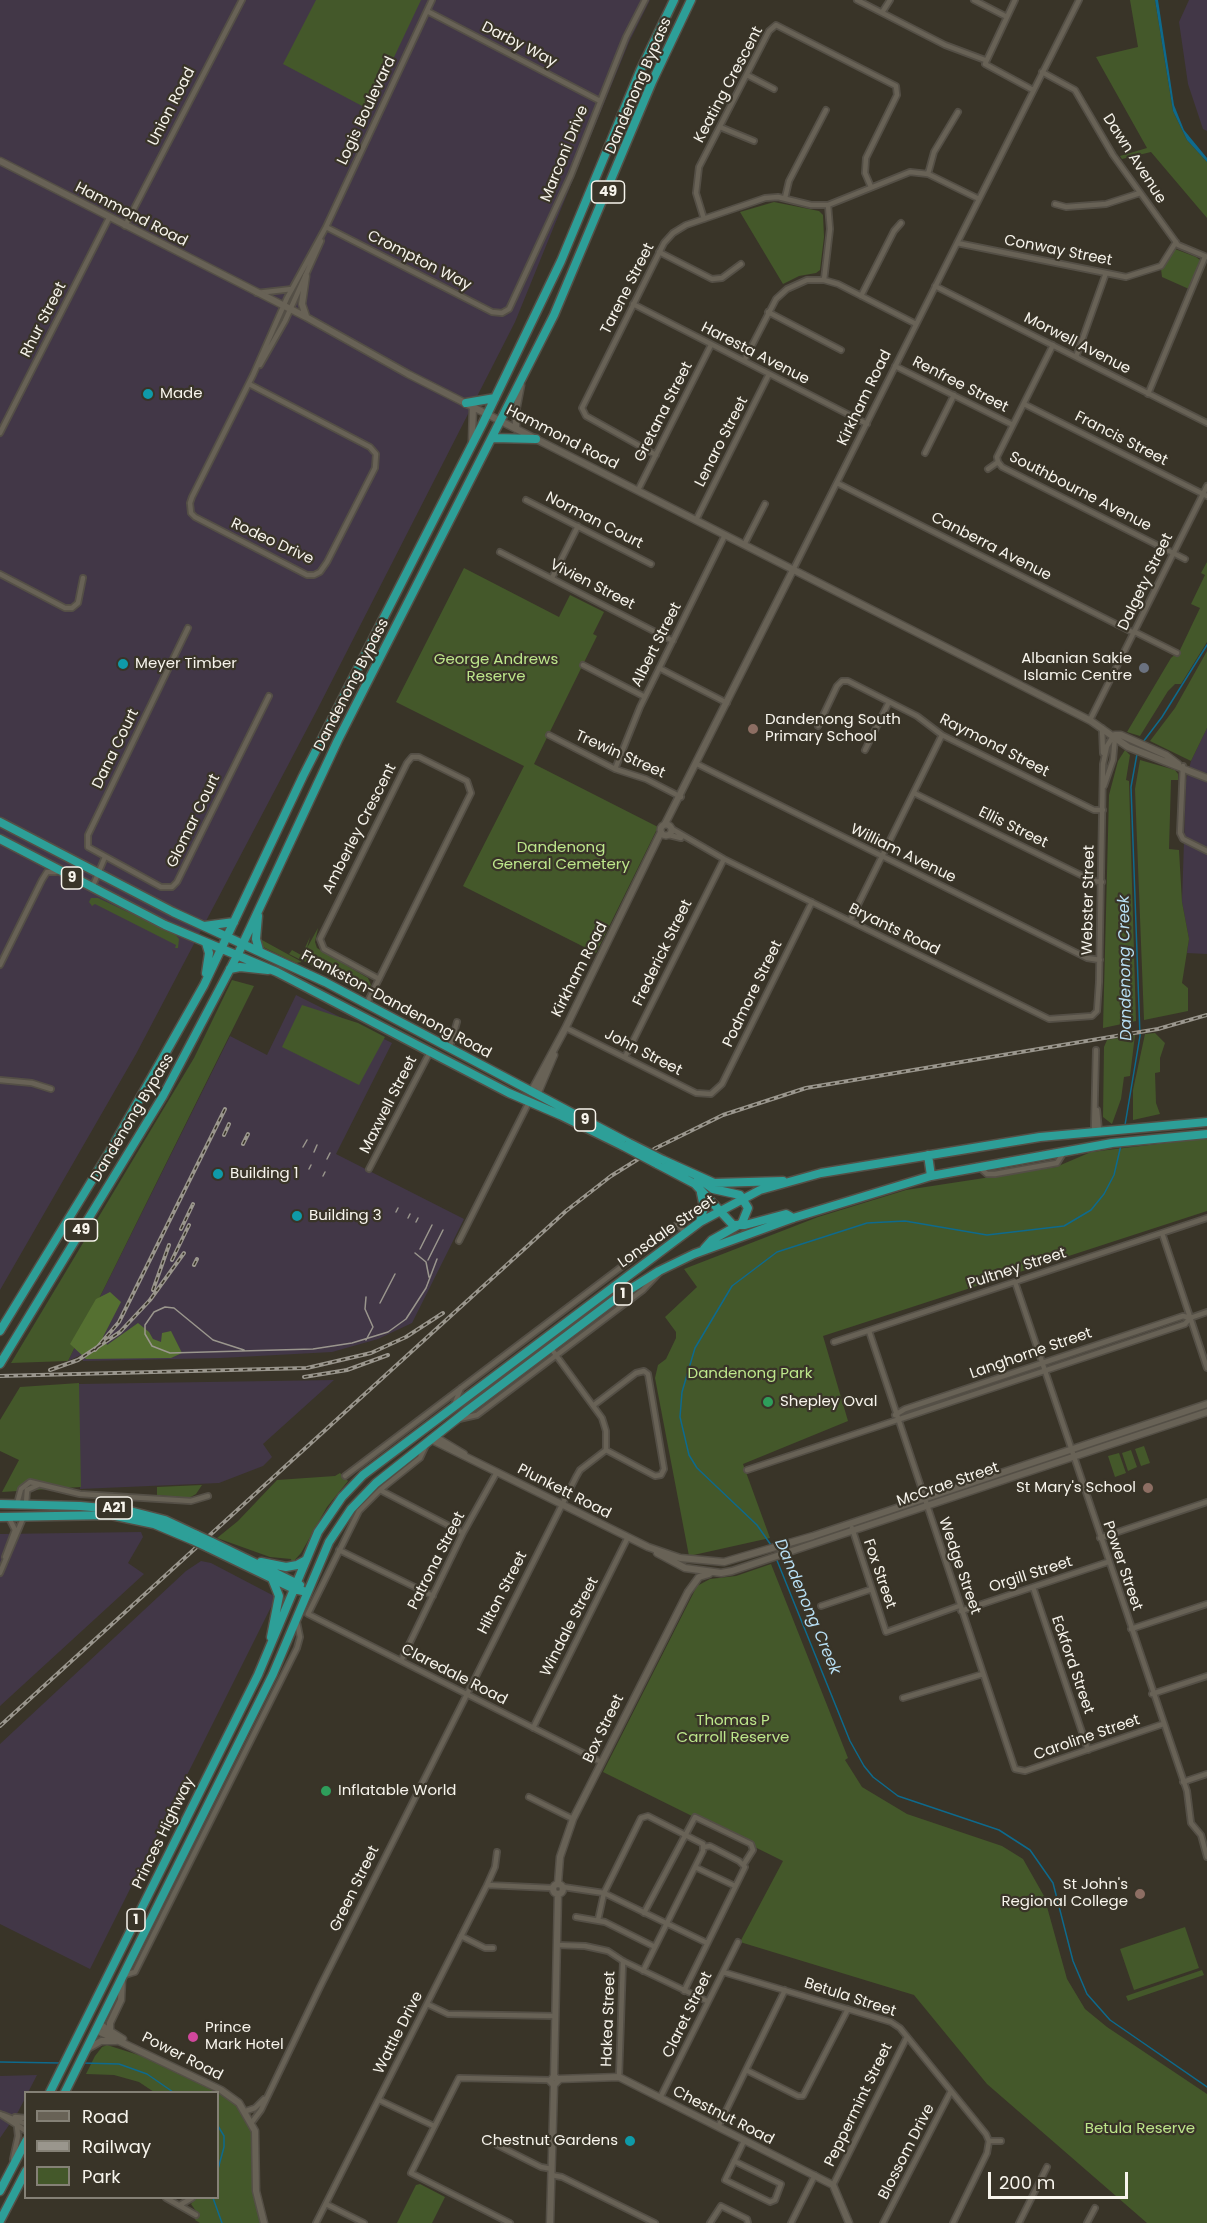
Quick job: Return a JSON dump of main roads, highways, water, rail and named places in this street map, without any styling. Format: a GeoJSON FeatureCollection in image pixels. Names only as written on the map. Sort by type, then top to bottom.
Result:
{"type":"FeatureCollection","features":[{"type":"Feature","properties":{"kind":"highway","name":"Dandenong Bypass"},"geometry":{"type":"LineString","coordinates":[[0,1331],[110,1151],[204,985],[303,776],[488,414],[561,261],[640,71],[674,0]]}},
{"type":"Feature","properties":{"kind":"highway","name":"Dandenong Bypass"},"geometry":{"type":"LineString","coordinates":[[0,1364],[163,1096],[238,954],[338,740],[522,382],[578,265],[656,74],[691,0]]}},
{"type":"Feature","properties":{"kind":"highway"},"geometry":{"type":"LineString","coordinates":[[470,404],[495,398]]}},
{"type":"Feature","properties":{"kind":"highway"},"geometry":{"type":"LineString","coordinates":[[493,438],[536,439]]}},
{"type":"Feature","properties":{"kind":"highway","name":"Frankston-Dandenong Road"},"geometry":{"type":"LineString","coordinates":[[0,822],[204,926],[367,1003],[660,1162],[698,1178],[725,1184],[774,1179],[786,1181]]}},
{"type":"Feature","properties":{"kind":"highway","name":"Frankston-Dandenong Road"},"geometry":{"type":"LineString","coordinates":[[0,839],[63,873],[206,943],[238,954],[277,972],[360,1017],[529,1102],[626,1144]]}},
{"type":"Feature","properties":{"kind":"highway"},"geometry":{"type":"LineString","coordinates":[[259,910],[256,939],[259,950]]}},
{"type":"Feature","properties":{"kind":"highway"},"geometry":{"type":"LineString","coordinates":[[204,926],[234,922]]}},
{"type":"Feature","properties":{"kind":"highway"},"geometry":{"type":"LineString","coordinates":[[204,985],[209,958],[206,943]]}},
{"type":"Feature","properties":{"kind":"highway"},"geometry":{"type":"LineString","coordinates":[[230,969],[240,967],[277,972]]}},
{"type":"Feature","properties":{"kind":"highway"},"geometry":{"type":"LineString","coordinates":[[360,1017],[367,1003]]}},
{"type":"Feature","properties":{"kind":"highway"},"geometry":{"type":"LineString","coordinates":[[430,1052],[436,1040]]}},
{"type":"Feature","properties":{"kind":"highway","name":"Kirkham Road"},"geometry":{"type":"LineString","coordinates":[[529,1102],[534,1093]]}},
{"type":"Feature","properties":{"kind":"highway","name":"Lonsdale Street"},"geometry":{"type":"LineString","coordinates":[[295,1586],[318,1532],[342,1497],[363,1475],[663,1249],[719,1210],[786,1181],[928,1155],[1055,1135],[1207,1122]]}},
{"type":"Feature","properties":{"kind":"highway"},"geometry":{"type":"LineString","coordinates":[[1096,1132],[1096,1146]]}},
{"type":"Feature","properties":{"kind":"highway","name":"Lonsdale Street"},"geometry":{"type":"LineString","coordinates":[[307,1591],[333,1535],[354,1504],[430,1439],[550,1347],[618,1297],[662,1269],[702,1251],[793,1218],[931,1176],[1112,1143],[1207,1134]]}},
{"type":"Feature","properties":{"kind":"highway"},"geometry":{"type":"LineString","coordinates":[[928,1155],[931,1176]]}},
{"type":"Feature","properties":{"kind":"highway","name":"Frankston-Dandenong Road"},"geometry":{"type":"LineString","coordinates":[[660,1162],[700,1189],[719,1210]]}},
{"type":"Feature","properties":{"kind":"highway"},"geometry":{"type":"LineString","coordinates":[[698,1178],[713,1189],[736,1193],[743,1198],[748,1212],[745,1220],[738,1226],[712,1240],[702,1251]]}},
{"type":"Feature","properties":{"kind":"highway"},"geometry":{"type":"LineString","coordinates":[[700,1189],[704,1204],[700,1222]]}},
{"type":"Feature","properties":{"kind":"highway","name":"9"},"geometry":{"type":"LineString","coordinates":[[719,1210],[729,1222],[738,1226]]}},
{"type":"Feature","properties":{"kind":"highway"},"geometry":{"type":"LineString","coordinates":[[738,1226],[786,1214],[793,1218]]}},
{"type":"Feature","properties":{"kind":"highway"},"geometry":{"type":"LineString","coordinates":[[544,1339],[550,1347]]}},
{"type":"Feature","properties":{"kind":"highway"},"geometry":{"type":"LineString","coordinates":[[421,1431],[430,1439]]}},
{"type":"Feature","properties":{"kind":"highway","name":"A21"},"geometry":{"type":"LineString","coordinates":[[0,1504],[102,1507],[137,1512],[165,1520],[195,1537]]}},
{"type":"Feature","properties":{"kind":"highway"},"geometry":{"type":"LineString","coordinates":[[22,1504],[24,1516]]}},
{"type":"Feature","properties":{"kind":"highway","name":"A21"},"geometry":{"type":"LineString","coordinates":[[4,1516],[111,1515],[146,1521],[195,1537]]}},
{"type":"Feature","properties":{"kind":"highway"},"geometry":{"type":"LineString","coordinates":[[195,1537],[270,1578],[307,1591]]}},
{"type":"Feature","properties":{"kind":"highway"},"geometry":{"type":"LineString","coordinates":[[209,1544],[282,1567],[297,1565],[306,1559]]}},
{"type":"Feature","properties":{"kind":"highway"},"geometry":{"type":"LineString","coordinates":[[233,1553],[295,1586]]}},
{"type":"Feature","properties":{"kind":"highway"},"geometry":{"type":"LineString","coordinates":[[269,1652],[279,1596],[277,1586],[270,1578]]}},
{"type":"Feature","properties":{"kind":"highway","name":"Princes Highway"},"geometry":{"type":"LineString","coordinates":[[50,2091],[269,1652],[295,1586]]}},
{"type":"Feature","properties":{"kind":"highway","name":"Princes Highway"},"geometry":{"type":"LineString","coordinates":[[65,2091],[123,1976],[201,1830],[205,1812],[285,1648],[307,1591]]}},
{"type":"Feature","properties":{"kind":"highway"},"geometry":{"type":"LineString","coordinates":[[205,1812],[208,1797],[229,1751],[226,1739],[237,1736],[285,1648]]}},
{"type":"Feature","properties":{"kind":"highway"},"geometry":{"type":"LineString","coordinates":[[184,1823],[201,1830]]}},
{"type":"Feature","properties":{"kind":"highway"},"geometry":{"type":"LineString","coordinates":[[86,2021],[97,2027]]}},
{"type":"Feature","properties":{"kind":"highway"},"geometry":{"type":"LineString","coordinates":[[0,2191],[24,2145]]}},
{"type":"Feature","properties":{"kind":"highway"},"geometry":{"type":"LineString","coordinates":[[0,2222],[24,2175]]}},
{"type":"Feature","properties":{"kind":"main road","name":"Hammond Road"},"geometry":{"type":"LineString","coordinates":[[0,162],[256,293],[306,316],[516,429],[1102,726],[1129,744],[1149,753],[1168,756],[1207,778]]}},
{"type":"Feature","properties":{"kind":"main road"},"geometry":{"type":"LineString","coordinates":[[306,276],[302,304],[306,316]]}},
{"type":"Feature","properties":{"kind":"main road"},"geometry":{"type":"LineString","coordinates":[[516,429],[516,411],[522,382]]}},
{"type":"Feature","properties":{"kind":"main road"},"geometry":{"type":"LineString","coordinates":[[470,404],[472,445]]}},
{"type":"Feature","properties":{"kind":"main road","name":"Kirkham Road"},"geometry":{"type":"LineString","coordinates":[[534,1093],[655,849],[667,830],[675,808],[793,570]]}},
{"type":"Feature","properties":{"kind":"main road","name":"McCrae Street"},"geometry":{"type":"LineString","coordinates":[[696,1570],[721,1573],[853,1532],[1207,1404]]}},
{"type":"Feature","properties":{"kind":"main road","name":"McCrae Street"},"geometry":{"type":"LineString","coordinates":[[712,1562],[735,1560],[760,1553],[923,1497],[1207,1412]]}},
{"type":"Feature","properties":{"kind":"main road","name":"Plunkett Road"},"geometry":{"type":"LineString","coordinates":[[430,1439],[648,1547],[680,1558],[712,1562]]}},
{"type":"Feature","properties":{"kind":"main road","name":"Plunkett Road"},"geometry":{"type":"LineString","coordinates":[[648,1547],[672,1563],[696,1570]]}},
{"type":"Feature","properties":{"kind":"main road"},"geometry":{"type":"LineString","coordinates":[[696,1570],[712,1562]]}},
{"type":"Feature","properties":{"kind":"main road","name":"Box Street"},"geometry":{"type":"LineString","coordinates":[[554,2080],[560,1857],[573,1819],[688,1592],[696,1570]]}},
{"type":"Feature","properties":{"kind":"main road","name":"Box Street"},"geometry":{"type":"LineString","coordinates":[[688,1592],[700,1576],[721,1573]]}},
{"type":"Feature","properties":{"kind":"main road"},"geometry":{"type":"LineString","coordinates":[[110,2031],[110,2023],[121,2000],[123,1976]]}},
{"type":"Feature","properties":{"kind":"main road","name":"Power Road"},"geometry":{"type":"LineString","coordinates":[[97,2027],[110,2031],[126,2043]]}},
{"type":"Feature","properties":{"kind":"main road","name":"Power Road"},"geometry":{"type":"LineString","coordinates":[[97,2027],[221,2090],[246,2111],[252,2122],[257,2149],[257,2197],[264,2223]]}},
{"type":"Feature","properties":{"kind":"main road"},"geometry":{"type":"LineString","coordinates":[[85,2052],[100,2041],[126,2043]]}},
{"type":"Feature","properties":{"kind":"main road","name":"Chestnut Road"},"geometry":{"type":"LineString","coordinates":[[554,2080],[619,2077],[832,2185],[849,2223]]}},
{"type":"Feature","properties":{"kind":"main road"},"geometry":{"type":"LineString","coordinates":[[550,2223],[554,2080]]}},
{"type":"Feature","properties":{"kind":"water"},"geometry":{"type":"Polygon","coordinates":[[[1155,0],[1158,0],[1174,105],[1184,130],[1207,158],[1207,162],[1187,140],[1173,111],[1155,0]]]}},
{"type":"Feature","properties":{"kind":"waterway","name":"Dandenong Creek"},"geometry":{"type":"LineString","coordinates":[[1143,742],[1162,717],[1207,645]]}},
{"type":"Feature","properties":{"kind":"waterway","name":"Dandenong Creek"},"geometry":{"type":"LineString","coordinates":[[1125,1125],[1140,1036],[1131,787],[1137,754]]}},
{"type":"Feature","properties":{"kind":"waterway","name":"Dandenong Creek"},"geometry":{"type":"LineString","coordinates":[[771,1545],[757,1525],[697,1468],[689,1455],[680,1417],[682,1392],[695,1348],[732,1286],[777,1252],[867,1223],[905,1221],[987,1235],[1064,1226],[1091,1210],[1104,1194],[1114,1175],[1121,1145]]}},
{"type":"Feature","properties":{"kind":"waterway","name":"Dandenong Creek"},"geometry":{"type":"LineString","coordinates":[[776,1558],[850,1741],[864,1766],[873,1777],[898,1796],[999,1830],[1030,1850],[1053,1883],[1073,1961],[1087,1994],[1110,2020],[1207,2087]]}},
{"type":"Feature","properties":{"kind":"waterway"},"geometry":{"type":"LineString","coordinates":[[0,2062],[60,2063]]}},
{"type":"Feature","properties":{"kind":"waterway"},"geometry":{"type":"LineString","coordinates":[[83,2063],[119,2064],[147,2074],[172,2091]]}},
{"type":"Feature","properties":{"kind":"waterway"},"geometry":{"type":"LineString","coordinates":[[219,2128],[224,2136],[224,2147],[219,2165]]}},
{"type":"Feature","properties":{"kind":"waterway"},"geometry":{"type":"LineString","coordinates":[[213,2199],[222,2223]]}},
{"type":"Feature","properties":{"kind":"tram line"},"geometry":{"type":"LineString","coordinates":[[303,1147],[307,1140]]}},
{"type":"Feature","properties":{"kind":"tram line"},"geometry":{"type":"LineString","coordinates":[[314,1152],[317,1145]]}},
{"type":"Feature","properties":{"kind":"tram line"},"geometry":{"type":"LineString","coordinates":[[327,1159],[330,1153]]}},
{"type":"Feature","properties":{"kind":"tram line"},"geometry":{"type":"LineString","coordinates":[[309,1169],[311,1165]]}},
{"type":"Feature","properties":{"kind":"tram line"},"geometry":{"type":"LineString","coordinates":[[323,1176],[325,1172]]}},
{"type":"Feature","properties":{"kind":"tram line"},"geometry":{"type":"LineString","coordinates":[[396,1212],[398,1208]]}},
{"type":"Feature","properties":{"kind":"tram line"},"geometry":{"type":"LineString","coordinates":[[408,1218],[410,1214]]}},
{"type":"Feature","properties":{"kind":"tram line"},"geometry":{"type":"LineString","coordinates":[[416,1222],[418,1218]]}},
{"type":"Feature","properties":{"kind":"tram line"},"geometry":{"type":"LineString","coordinates":[[420,1249],[432,1225]]}},
{"type":"Feature","properties":{"kind":"tram line"},"geometry":{"type":"LineString","coordinates":[[428,1260],[443,1230]]}},
{"type":"Feature","properties":{"kind":"tram line"},"geometry":{"type":"LineString","coordinates":[[415,1253],[426,1262],[429,1277]]}},
{"type":"Feature","properties":{"kind":"tram line"},"geometry":{"type":"LineString","coordinates":[[244,1350],[213,1340],[174,1308],[165,1307],[154,1312],[145,1325],[145,1334],[152,1346],[170,1353],[313,1349],[352,1343],[388,1332],[406,1319],[426,1288],[437,1259]]}},
{"type":"Feature","properties":{"kind":"tram line"},"geometry":{"type":"LineString","coordinates":[[380,1303],[395,1274]]}},
{"type":"Feature","properties":{"kind":"tram line"},"geometry":{"type":"LineString","coordinates":[[366,1297],[365,1309],[373,1327],[366,1340]]}},
{"type":"Feature","properties":{"kind":"railway"},"geometry":{"type":"LineString","coordinates":[[0,1726],[566,1211],[611,1176],[656,1148],[723,1115],[806,1088],[1158,1029],[1207,1015]]}},
{"type":"Feature","properties":{"kind":"railway"},"geometry":{"type":"LineString","coordinates":[[95,1350],[119,1322],[225,1109]]}},
{"type":"Feature","properties":{"kind":"railway"},"geometry":{"type":"LineString","coordinates":[[224,1135],[229,1124]]}},
{"type":"Feature","properties":{"kind":"railway"},"geometry":{"type":"LineString","coordinates":[[243,1144],[248,1134]]}},
{"type":"Feature","properties":{"kind":"railway"},"geometry":{"type":"LineString","coordinates":[[181,1229],[193,1204]]}},
{"type":"Feature","properties":{"kind":"railway"},"geometry":{"type":"LineString","coordinates":[[172,1260],[189,1225]]}},
{"type":"Feature","properties":{"kind":"railway"},"geometry":{"type":"LineString","coordinates":[[153,1290],[169,1245]]}},
{"type":"Feature","properties":{"kind":"railway"},"geometry":{"type":"LineString","coordinates":[[50,1370],[78,1360],[120,1332],[150,1300],[184,1253]]}},
{"type":"Feature","properties":{"kind":"railway"},"geometry":{"type":"LineString","coordinates":[[194,1265],[197,1259]]}},
{"type":"Feature","properties":{"kind":"railway"},"geometry":{"type":"LineString","coordinates":[[0,1376],[307,1368],[371,1353],[406,1337],[443,1313]]}},
{"type":"Feature","properties":{"kind":"railway"},"geometry":{"type":"LineString","coordinates":[[304,1377],[347,1370],[388,1355]]}},
{"type":"Feature","properties":{"kind":"place","name":"Made"},"geometry":{"type":"Point","coordinates":[148,394]}},
{"type":"Feature","properties":{"kind":"place","name":"Meyer Timber"},"geometry":{"type":"Point","coordinates":[123,664]}},
{"type":"Feature","properties":{"kind":"place","name":"Albanian Sakie Islamic Centre"},"geometry":{"type":"Point","coordinates":[1144,668]}},
{"type":"Feature","properties":{"kind":"place","name":"Dandenong South Primary School"},"geometry":{"type":"Point","coordinates":[753,729]}},
{"type":"Feature","properties":{"kind":"place","name":"Building 1"},"geometry":{"type":"Point","coordinates":[218,1174]}},
{"type":"Feature","properties":{"kind":"place","name":"Building 3"},"geometry":{"type":"Point","coordinates":[297,1216]}},
{"type":"Feature","properties":{"kind":"place","name":"Shepley Oval"},"geometry":{"type":"Point","coordinates":[768,1402]}},
{"type":"Feature","properties":{"kind":"place","name":"St Mary's School"},"geometry":{"type":"Point","coordinates":[1148,1488]}},
{"type":"Feature","properties":{"kind":"place","name":"Inflatable World"},"geometry":{"type":"Point","coordinates":[326,1791]}},
{"type":"Feature","properties":{"kind":"place","name":"St John's Regional College"},"geometry":{"type":"Point","coordinates":[1140,1894]}},
{"type":"Feature","properties":{"kind":"place","name":"Prince Mark Hotel"},"geometry":{"type":"Point","coordinates":[193,2037]}},
{"type":"Feature","properties":{"kind":"place","name":"Chestnut Gardens"},"geometry":{"type":"Point","coordinates":[630,2141]}},
{"type":"Feature","properties":{"kind":"park label","name":"George Andrews Reserve"},"geometry":{"type":"Point","coordinates":[496,668]}},
{"type":"Feature","properties":{"kind":"park label","name":"Dandenong General Cemetery"},"geometry":{"type":"Point","coordinates":[561,856]}},
{"type":"Feature","properties":{"kind":"park label","name":"Dandenong Park"},"geometry":{"type":"Point","coordinates":[750,1374]}},
{"type":"Feature","properties":{"kind":"park label","name":"Thomas P Carroll Reserve"},"geometry":{"type":"Point","coordinates":[733,1730]}},
{"type":"Feature","properties":{"kind":"park label","name":"Betula Reserve"},"geometry":{"type":"Point","coordinates":[1140,2129]}}]}
